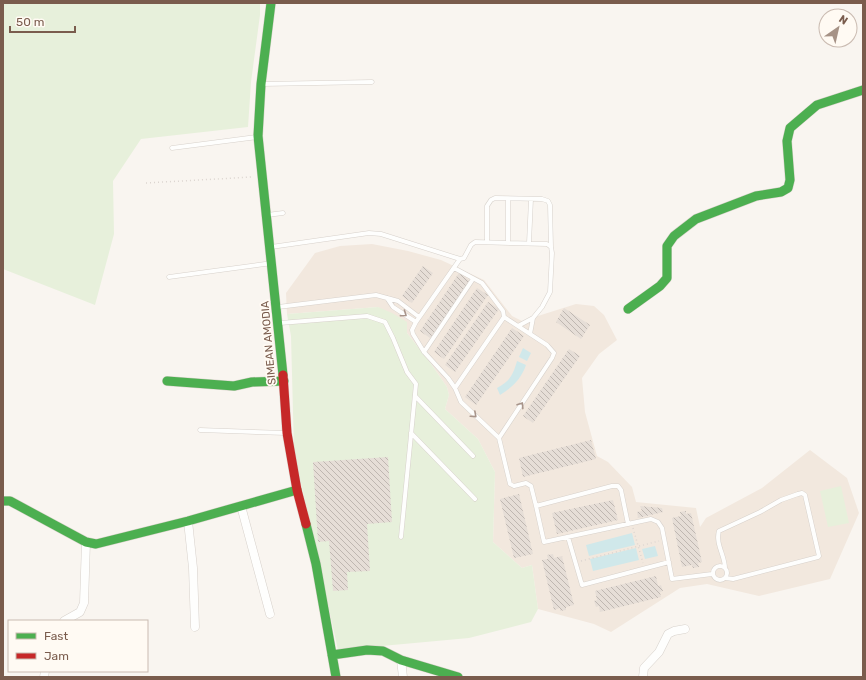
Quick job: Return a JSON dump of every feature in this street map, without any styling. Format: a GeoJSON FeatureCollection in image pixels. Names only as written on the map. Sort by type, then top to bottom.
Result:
{"type":"FeatureCollection","features":[{"type":"Feature","properties":{"kind":"street","name":"SIMEAN AMODIA"},"geometry":{"type":"LineString","coordinates":[[271,3],[261,84],[258,136],[279,323],[287,433],[297,490],[316,564],[336,677]]}},
{"type":"Feature","properties":{"kind":"street"},"geometry":{"type":"LineString","coordinates":[[628,309],[660,286],[667,278],[667,246],[674,236],[696,219],[756,196],[781,192],[788,188],[790,180],[787,141],[790,128],[817,105],[828,100],[863,90]]}},
{"type":"Feature","properties":{"kind":"street"},"geometry":{"type":"LineString","coordinates":[[167,382],[234,386],[252,382],[284,381]]}},
{"type":"Feature","properties":{"kind":"street"},"geometry":{"type":"LineString","coordinates":[[3,501],[10,501],[86,542],[96,544],[188,521],[297,490]]}},
{"type":"Feature","properties":{"kind":"street"},"geometry":{"type":"LineString","coordinates":[[240,506],[270,614]]}},
{"type":"Feature","properties":{"kind":"street"},"geometry":{"type":"LineString","coordinates":[[188,521],[193,568],[195,627]]}},
{"type":"Feature","properties":{"kind":"street"},"geometry":{"type":"LineString","coordinates":[[66,620],[80,612],[84,603],[86,542]]}},
{"type":"Feature","properties":{"kind":"street"},"geometry":{"type":"LineString","coordinates":[[643,677],[644,668],[659,652],[668,634],[685,629]]}},
{"type":"Feature","properties":{"kind":"street"},"geometry":{"type":"LineString","coordinates":[[332,655],[367,650],[383,652],[401,660],[458,677]]}},
{"type":"Feature","properties":{"kind":"street"},"geometry":{"type":"LineString","coordinates":[[401,660],[403,677]]}},
{"type":"Feature","properties":{"kind":"lane"},"geometry":{"type":"LineString","coordinates":[[261,84],[372,82]]}},
{"type":"Feature","properties":{"kind":"lane"},"geometry":{"type":"LineString","coordinates":[[172,148],[258,136]]}},
{"type":"Feature","properties":{"kind":"lane"},"geometry":{"type":"LineString","coordinates":[[487,242],[487,206],[491,200],[495,198],[542,198],[548,201],[550,205],[552,253],[550,292],[542,307],[533,318],[518,326]]}},
{"type":"Feature","properties":{"kind":"lane"},"geometry":{"type":"LineString","coordinates":[[508,198],[508,242]]}},
{"type":"Feature","properties":{"kind":"lane"},"geometry":{"type":"LineString","coordinates":[[529,243],[531,198]]}},
{"type":"Feature","properties":{"kind":"lane"},"geometry":{"type":"LineString","coordinates":[[267,215],[283,213]]}},
{"type":"Feature","properties":{"kind":"lane"},"geometry":{"type":"LineString","coordinates":[[270,247],[349,236],[381,234],[460,259]]}},
{"type":"Feature","properties":{"kind":"lane"},"geometry":{"type":"LineString","coordinates":[[551,247],[547,244],[475,242],[471,245],[464,258],[460,259],[419,317],[412,330],[413,334],[424,352],[448,378],[455,388],[461,402],[499,438],[510,484],[514,486],[526,483],[531,486],[544,542],[651,519],[658,522],[662,528],[672,579],[712,574]]}},
{"type":"Feature","properties":{"kind":"lane"},"geometry":{"type":"LineString","coordinates":[[169,277],[272,263]]}},
{"type":"Feature","properties":{"kind":"lane"},"geometry":{"type":"LineString","coordinates":[[454,268],[482,283],[503,310],[504,317],[455,388]]}},
{"type":"Feature","properties":{"kind":"lane"},"geometry":{"type":"LineString","coordinates":[[424,352],[474,279]]}},
{"type":"Feature","properties":{"kind":"lane"},"geometry":{"type":"LineString","coordinates":[[277,307],[376,295],[398,301],[419,317]]}},
{"type":"Feature","properties":{"kind":"lane"},"geometry":{"type":"LineString","coordinates":[[387,297],[393,307],[416,322]]}},
{"type":"Feature","properties":{"kind":"lane"},"geometry":{"type":"LineString","coordinates":[[279,323],[367,316],[385,322],[407,372],[416,384],[401,537]]}},
{"type":"Feature","properties":{"kind":"lane"},"geometry":{"type":"LineString","coordinates":[[499,438],[554,353],[547,344],[504,317]]}},
{"type":"Feature","properties":{"kind":"lane"},"geometry":{"type":"LineString","coordinates":[[530,334],[533,318]]}},
{"type":"Feature","properties":{"kind":"lane"},"geometry":{"type":"LineString","coordinates":[[415,396],[473,456]]}},
{"type":"Feature","properties":{"kind":"lane"},"geometry":{"type":"LineString","coordinates":[[200,430],[280,434],[287,433]]}},
{"type":"Feature","properties":{"kind":"lane"},"geometry":{"type":"LineString","coordinates":[[411,433],[475,499]]}},
{"type":"Feature","properties":{"kind":"lane"},"geometry":{"type":"LineString","coordinates":[[536,506],[612,486],[618,486],[621,490],[630,523]]}},
{"type":"Feature","properties":{"kind":"lane"},"geometry":{"type":"LineString","coordinates":[[712,574],[716,580],[723,580],[726,578],[733,579],[818,557],[805,495],[798,494],[782,500],[719,531],[718,538],[725,562],[727,573],[726,578]]}},
{"type":"Feature","properties":{"kind":"lane"},"geometry":{"type":"LineString","coordinates":[[568,537],[582,585],[669,562]]}},
{"type":"Feature","properties":{"kind":"lane"},"geometry":{"type":"LineString","coordinates":[[712,574],[716,567],[719,566],[725,568]]}},
{"type":"Feature","properties":{"kind":"path"},"geometry":{"type":"LineString","coordinates":[[146,183],[262,176]]}},
{"type":"Feature","properties":{"kind":"path"},"geometry":{"type":"LineString","coordinates":[[630,523],[644,569]]}},
{"type":"Feature","properties":{"kind":"path"},"geometry":{"type":"LineString","coordinates":[[575,562],[664,540]]}},
{"type":"Feature","properties":{"kind":"shaded area"},"geometry":{"type":"Polygon","coordinates":[[[372,244],[408,251],[441,260],[484,280],[512,316],[522,321],[576,304],[594,306],[604,315],[617,340],[599,354],[582,378],[585,412],[597,456],[608,462],[632,487],[636,502],[696,508],[700,527],[706,518],[762,488],[810,450],[847,478],[859,513],[830,579],[759,596],[707,584],[680,588],[611,632],[594,624],[538,609],[532,565],[522,568],[493,542],[495,472],[478,439],[445,409],[449,395],[447,387],[407,333],[378,307],[287,314],[286,293],[315,253],[340,246],[372,244]]]}},
{"type":"Feature","properties":{"kind":"green space"},"geometry":{"type":"Polygon","coordinates":[[[3,3],[260,3],[260,15],[251,82],[248,127],[141,139],[113,181],[114,234],[95,305],[3,269],[3,3]]]}},
{"type":"Feature","properties":{"kind":"green space"},"geometry":{"type":"Polygon","coordinates":[[[378,307],[407,322],[407,333],[447,387],[449,395],[445,409],[478,439],[495,472],[493,542],[522,568],[532,565],[538,609],[531,622],[469,638],[338,650],[294,451],[291,336],[287,314],[378,307]]]}},
{"type":"Feature","properties":{"kind":"green space"},"geometry":{"type":"Polygon","coordinates":[[[841,486],[849,523],[828,527],[820,491],[841,486]]]}},
{"type":"Feature","properties":{"kind":"water"},"geometry":{"type":"Polygon","coordinates":[[[523,348],[531,353],[527,361],[519,357],[523,348]]]}},
{"type":"Feature","properties":{"kind":"water"},"geometry":{"type":"Polygon","coordinates":[[[517,361],[526,365],[522,374],[509,389],[500,395],[497,388],[505,383],[510,377],[517,361]]]}},
{"type":"Feature","properties":{"kind":"water"},"geometry":{"type":"Polygon","coordinates":[[[632,533],[635,545],[589,556],[586,545],[632,533]]]}},
{"type":"Feature","properties":{"kind":"water"},"geometry":{"type":"Polygon","coordinates":[[[655,546],[658,556],[645,559],[642,549],[655,546]]]}},
{"type":"Feature","properties":{"kind":"water"},"geometry":{"type":"Polygon","coordinates":[[[636,548],[639,560],[593,571],[590,559],[636,548]]]}},
{"type":"Feature","properties":{"kind":"building"},"geometry":{"type":"Polygon","coordinates":[[[423,266],[433,273],[412,303],[402,296],[423,266]]]}},
{"type":"Feature","properties":{"kind":"building"},"geometry":{"type":"Polygon","coordinates":[[[459,273],[470,281],[430,338],[420,331],[459,273]]]}},
{"type":"Feature","properties":{"kind":"building"},"geometry":{"type":"Polygon","coordinates":[[[477,288],[488,295],[444,359],[434,352],[477,288]]]}},
{"type":"Feature","properties":{"kind":"building"},"geometry":{"type":"Polygon","coordinates":[[[488,302],[499,309],[455,372],[445,365],[488,302]]]}},
{"type":"Feature","properties":{"kind":"building"},"geometry":{"type":"Polygon","coordinates":[[[564,308],[590,325],[581,339],[556,322],[564,308]]]}},
{"type":"Feature","properties":{"kind":"building"},"geometry":{"type":"Polygon","coordinates":[[[512,328],[524,336],[476,405],[465,397],[512,328]]]}},
{"type":"Feature","properties":{"kind":"building"},"geometry":{"type":"Polygon","coordinates":[[[569,349],[580,356],[533,423],[523,416],[569,349]]]}},
{"type":"Feature","properties":{"kind":"building"},"geometry":{"type":"Polygon","coordinates":[[[591,440],[596,459],[523,477],[519,458],[591,440]]]}},
{"type":"Feature","properties":{"kind":"building"},"geometry":{"type":"Polygon","coordinates":[[[388,457],[392,522],[367,524],[370,571],[347,572],[348,590],[333,591],[329,541],[318,542],[313,462],[388,457]]]}},
{"type":"Feature","properties":{"kind":"building"},"geometry":{"type":"Polygon","coordinates":[[[519,494],[533,554],[514,558],[500,499],[519,494]]]}},
{"type":"Feature","properties":{"kind":"building"},"geometry":{"type":"Polygon","coordinates":[[[613,500],[618,520],[557,534],[552,513],[613,500]]]}},
{"type":"Feature","properties":{"kind":"building"},"geometry":{"type":"Polygon","coordinates":[[[640,506],[662,508],[663,512],[638,518],[637,512],[642,511],[640,506]]]}},
{"type":"Feature","properties":{"kind":"building"},"geometry":{"type":"Polygon","coordinates":[[[686,511],[686,514],[691,513],[702,562],[698,563],[699,567],[693,568],[692,565],[682,567],[672,518],[681,516],[680,512],[686,511]]]}},
{"type":"Feature","properties":{"kind":"building"},"geometry":{"type":"Polygon","coordinates":[[[553,554],[554,558],[562,556],[574,605],[566,607],[566,610],[560,611],[560,608],[554,610],[542,560],[548,559],[547,555],[553,554]]]}},
{"type":"Feature","properties":{"kind":"building"},"geometry":{"type":"Polygon","coordinates":[[[656,576],[658,586],[661,585],[663,591],[660,592],[661,597],[600,612],[599,606],[596,607],[594,601],[597,600],[595,591],[656,576]]]}},
{"type":"Feature","properties":{"kind":"traffic: fast"},"geometry":{"type":"LineString","coordinates":[[271,3],[261,84],[258,136],[283,375]]}},
{"type":"Feature","properties":{"kind":"traffic: fast"},"geometry":{"type":"LineString","coordinates":[[628,309],[660,286],[667,278],[667,246],[674,236],[696,219],[756,196],[781,192],[788,188],[790,180],[787,141],[790,128],[817,105],[863,90]]}},
{"type":"Feature","properties":{"kind":"traffic: fast"},"geometry":{"type":"LineString","coordinates":[[167,381],[234,386],[252,382],[284,381]]}},
{"type":"Feature","properties":{"kind":"traffic: fast"},"geometry":{"type":"LineString","coordinates":[[3,501],[10,501],[86,542],[96,544],[188,521],[297,490]]}},
{"type":"Feature","properties":{"kind":"traffic: fast"},"geometry":{"type":"LineString","coordinates":[[306,524],[316,564],[336,677]]}},
{"type":"Feature","properties":{"kind":"traffic: fast"},"geometry":{"type":"LineString","coordinates":[[332,655],[367,650],[383,651],[401,660],[458,677]]}},
{"type":"Feature","properties":{"kind":"traffic: jam"},"geometry":{"type":"LineString","coordinates":[[283,375],[287,433],[297,490],[306,524]]}}]}
